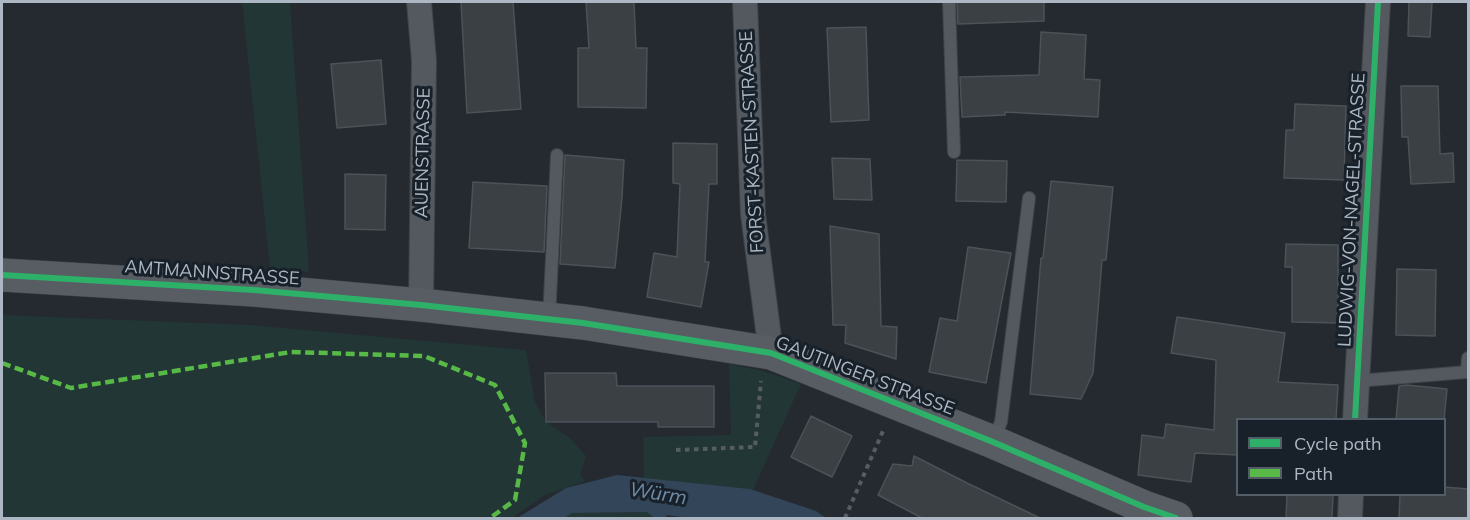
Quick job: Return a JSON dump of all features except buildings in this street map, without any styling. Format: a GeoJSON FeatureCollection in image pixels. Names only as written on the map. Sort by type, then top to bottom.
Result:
{"type":"FeatureCollection","features":[{"type":"Feature","properties":{"kind":"main road","name":"AMTMANNSTRASSE"},"geometry":{"type":"LineString","coordinates":[[2,275],[254,290],[421,305]]}},
{"type":"Feature","properties":{"kind":"main road","name":"GAUTINGER STRASSE"},"geometry":{"type":"LineString","coordinates":[[421,305],[549,319],[767,362],[993,442],[1176,519]]}},
{"type":"Feature","properties":{"kind":"street","name":"AUENSTRASSE"},"geometry":{"type":"LineString","coordinates":[[419,2],[424,61],[421,305]]}},
{"type":"Feature","properties":{"kind":"street","name":"FORST-KASTEN-STRASSE"},"geometry":{"type":"LineString","coordinates":[[745,2],[753,214],[767,362]]}},
{"type":"Feature","properties":{"kind":"street","name":"LUDWIG-VON-NAGEL-STRASSE"},"geometry":{"type":"LineString","coordinates":[[1355,418],[1378,2]]}},
{"type":"Feature","properties":{"kind":"street"},"geometry":{"type":"LineString","coordinates":[[1350,519],[1351,496]]}},
{"type":"Feature","properties":{"kind":"lane"},"geometry":{"type":"LineString","coordinates":[[949,2],[954,152]]}},
{"type":"Feature","properties":{"kind":"lane"},"geometry":{"type":"LineString","coordinates":[[549,319],[557,155]]}},
{"type":"Feature","properties":{"kind":"lane"},"geometry":{"type":"LineString","coordinates":[[993,442],[1001,422],[1029,198]]}},
{"type":"Feature","properties":{"kind":"lane"},"geometry":{"type":"LineString","coordinates":[[1358,381],[1467,372],[1468,358]]}},
{"type":"Feature","properties":{"kind":"path"},"geometry":{"type":"LineString","coordinates":[[676,450],[755,447],[767,362]]}},
{"type":"Feature","properties":{"kind":"path"},"geometry":{"type":"LineString","coordinates":[[845,519],[876,448]]}},
{"type":"Feature","properties":{"kind":"green space"},"geometry":{"type":"Polygon","coordinates":[[[242,2],[290,2],[309,272],[270,268],[242,2]]]}},
{"type":"Feature","properties":{"kind":"green space"},"geometry":{"type":"Polygon","coordinates":[[[2,315],[250,325],[526,350],[535,402],[546,422],[570,438],[586,456],[580,474],[585,481],[543,496],[512,518],[2,518],[2,315]]]}},
{"type":"Feature","properties":{"kind":"green space"},"geometry":{"type":"Polygon","coordinates":[[[729,364],[762,371],[801,384],[753,490],[644,478],[643,437],[731,435],[729,364]]]}},
{"type":"Feature","properties":{"kind":"green space"},"geometry":{"type":"Polygon","coordinates":[[[647,512],[654,518],[564,518],[571,513],[647,512]]]}},
{"type":"Feature","properties":{"kind":"water","name":"Würm"},"geometry":{"type":"Polygon","coordinates":[[[617,475],[750,489],[816,511],[826,518],[689,518],[666,515],[667,518],[654,518],[647,512],[572,513],[564,518],[517,518],[566,488],[617,475]]]}},
{"type":"Feature","properties":{"kind":"marked path"},"geometry":{"type":"LineString","coordinates":[[2,363],[71,388],[291,352],[424,356],[495,385],[525,443],[515,500],[490,518]]}},
{"type":"Feature","properties":{"kind":"cycle path"},"geometry":{"type":"LineString","coordinates":[[1355,418],[1378,2]]}},
{"type":"Feature","properties":{"kind":"cycle path"},"geometry":{"type":"LineString","coordinates":[[2,275],[254,290],[421,305],[583,323],[771,353],[993,442],[1144,507],[1176,518]]}}]}
